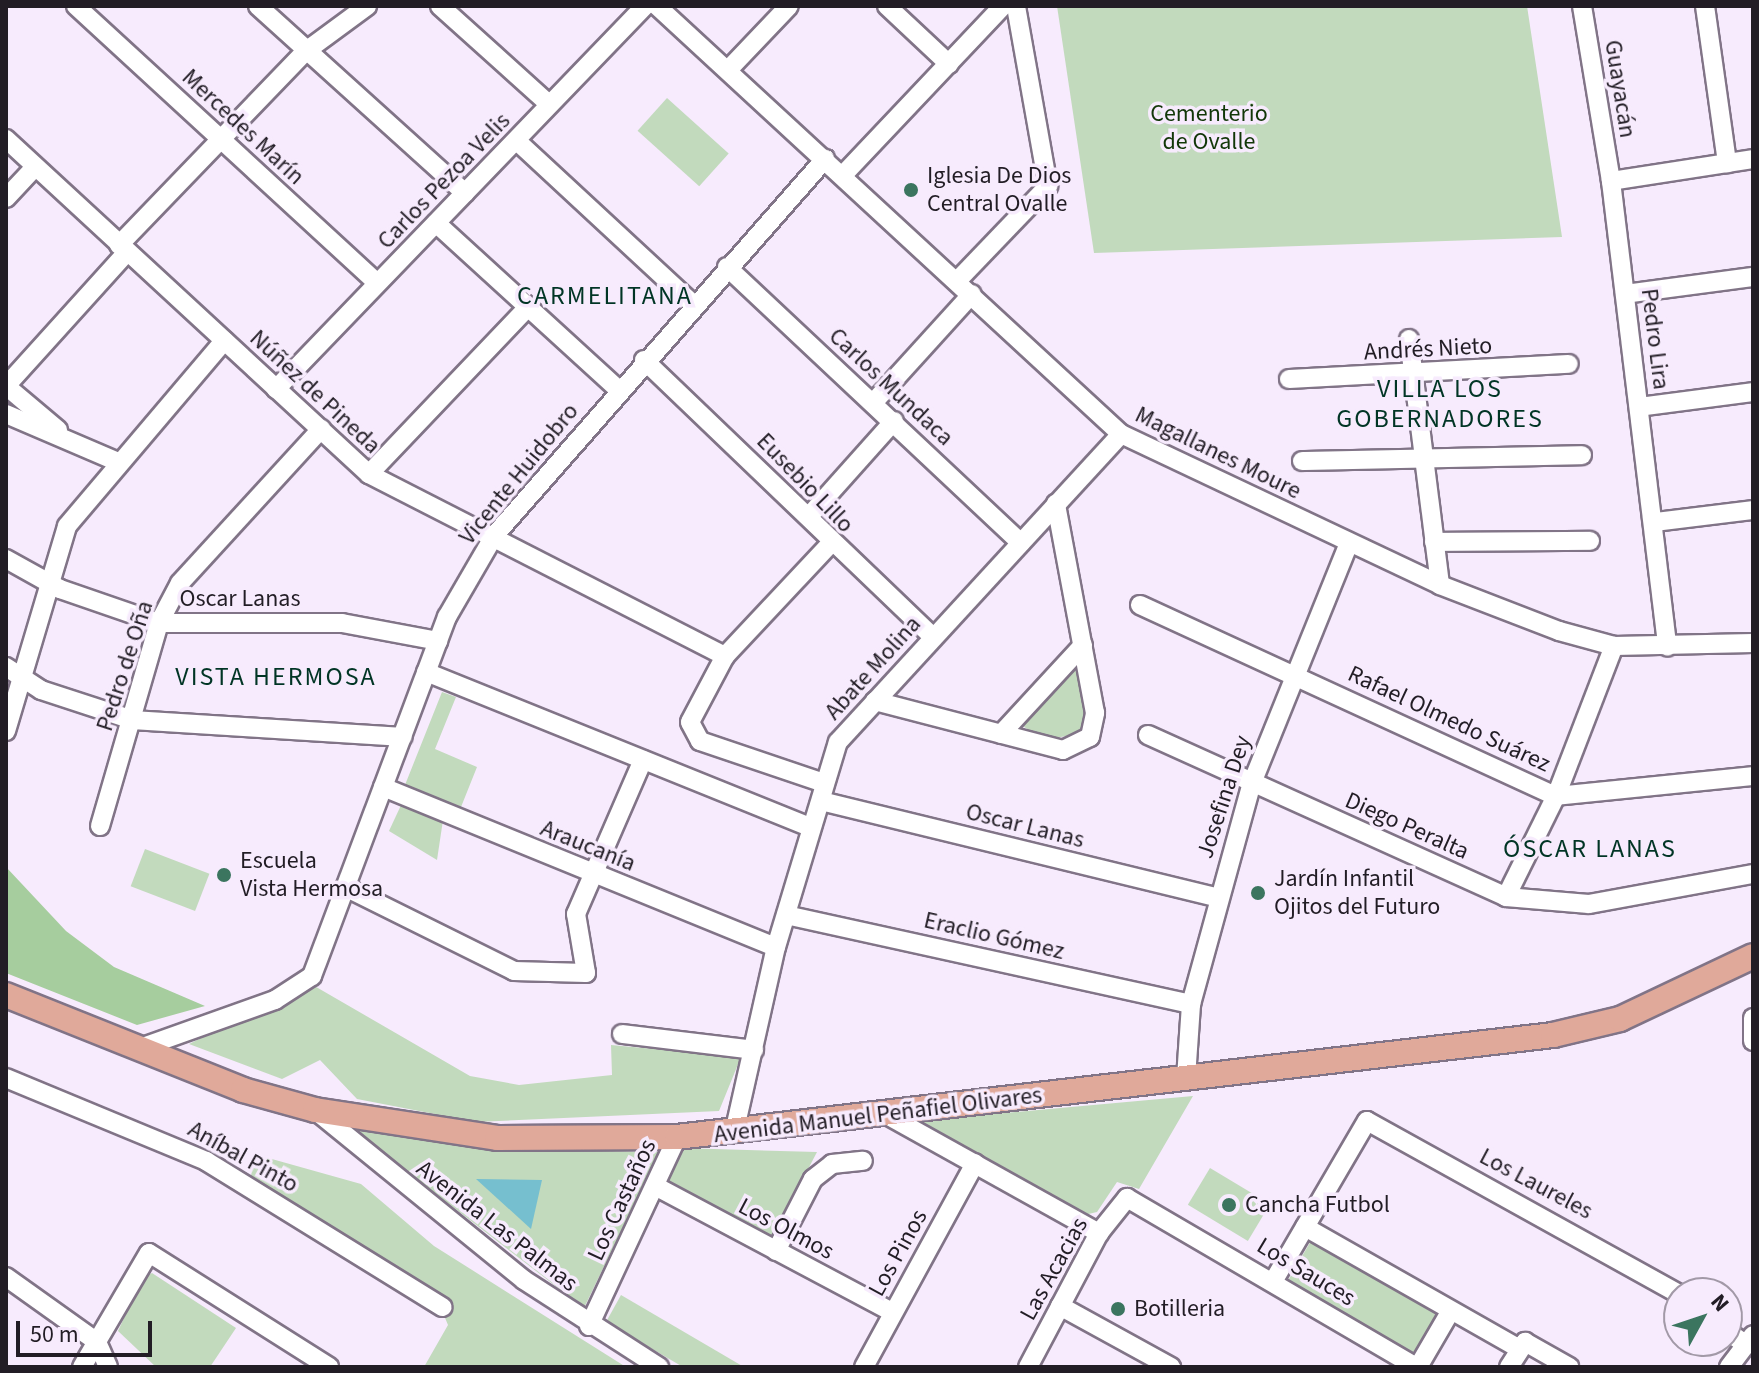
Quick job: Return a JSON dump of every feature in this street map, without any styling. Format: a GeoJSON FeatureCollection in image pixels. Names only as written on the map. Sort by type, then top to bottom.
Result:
{"type":"FeatureCollection","features":[{"type":"Feature","properties":{"kind":"main road","name":"Avenida Manuel Peñafiel Olivares"},"geometry":{"type":"LineString","coordinates":[[6,995],[143,1047],[243,1090],[315,1110],[497,1138],[677,1137],[734,1133],[1553,1035],[1620,1019],[1753,956]]}},
{"type":"Feature","properties":{"kind":"street","name":"Mercedes Marín"},"geometry":{"type":"LineString","coordinates":[[76,6],[377,283]]}},
{"type":"Feature","properties":{"kind":"street"},"geometry":{"type":"LineString","coordinates":[[258,6],[465,193]]}},
{"type":"Feature","properties":{"kind":"street"},"geometry":{"type":"LineString","coordinates":[[72,442],[6,386],[123,248],[224,143],[306,51],[367,6]]}},
{"type":"Feature","properties":{"kind":"street"},"geometry":{"type":"LineString","coordinates":[[440,6],[549,104]]}},
{"type":"Feature","properties":{"kind":"street","name":"Carlos Pezoa Velis"},"geometry":{"type":"LineString","coordinates":[[276,389],[518,142],[549,104],[645,6]]}},
{"type":"Feature","properties":{"kind":"street","name":"Magallanes Moure"},"geometry":{"type":"LineString","coordinates":[[657,6],[1121,434],[1440,585],[1614,646],[1753,643]]}},
{"type":"Feature","properties":{"kind":"street"},"geometry":{"type":"LineString","coordinates":[[728,70],[789,6]]}},
{"type":"Feature","properties":{"kind":"street"},"geometry":{"type":"LineString","coordinates":[[887,6],[949,64]]}},
{"type":"Feature","properties":{"kind":"street"},"geometry":{"type":"LineString","coordinates":[[843,175],[1003,6]]}},
{"type":"Feature","properties":{"kind":"street"},"geometry":{"type":"LineString","coordinates":[[957,281],[1048,186],[1016,6]]}},
{"type":"Feature","properties":{"kind":"street","name":"Guayacán"},"geometry":{"type":"LineString","coordinates":[[1582,6],[1611,181]]}},
{"type":"Feature","properties":{"kind":"street"},"geometry":{"type":"LineString","coordinates":[[1705,6],[1727,163]]}},
{"type":"Feature","properties":{"kind":"street","name":"Núñez de Pineda"},"geometry":{"type":"LineString","coordinates":[[6,139],[369,474],[725,656]]}},
{"type":"Feature","properties":{"kind":"street"},"geometry":{"type":"LineString","coordinates":[[518,142],[692,303]]}},
{"type":"Feature","properties":{"kind":"street","name":"Vicente Huidobro"},"geometry":{"type":"LineString","coordinates":[[143,1047],[242,1014],[312,976],[438,641],[494,536],[692,303],[825,159]]}},
{"type":"Feature","properties":{"kind":"street"},"geometry":{"type":"LineString","coordinates":[[1611,181],[1753,159]]}},
{"type":"Feature","properties":{"kind":"street"},"geometry":{"type":"LineString","coordinates":[[6,198],[35,167]]}},
{"type":"Feature","properties":{"kind":"street","name":"Pedro Lira"},"geometry":{"type":"LineString","coordinates":[[1611,181],[1655,522],[1667,647]]}},
{"type":"Feature","properties":{"kind":"street"},"geometry":{"type":"LineString","coordinates":[[436,223],[525,310],[618,389]]}},
{"type":"Feature","properties":{"kind":"street","name":"Carlos Mundaca"},"geometry":{"type":"LineString","coordinates":[[727,267],[1021,543]]}},
{"type":"Feature","properties":{"kind":"street"},"geometry":{"type":"LineString","coordinates":[[1625,294],[1753,277]]}},
{"type":"Feature","properties":{"kind":"street"},"geometry":{"type":"LineString","coordinates":[[873,403],[972,294]]}},
{"type":"Feature","properties":{"kind":"street"},"geometry":{"type":"LineString","coordinates":[[369,474],[525,310]]}},
{"type":"Feature","properties":{"kind":"street"},"geometry":{"type":"LineString","coordinates":[[1409,339],[1440,585]]}},
{"type":"Feature","properties":{"kind":"street"},"geometry":{"type":"LineString","coordinates":[[6,731],[67,526],[118,462],[224,341]]}},
{"type":"Feature","properties":{"kind":"street","name":"Eusebio Lillo"},"geometry":{"type":"LineString","coordinates":[[644,360],[810,515],[830,544],[933,637]]}},
{"type":"Feature","properties":{"kind":"street","name":"Andrés Nieto"},"geometry":{"type":"LineString","coordinates":[[1289,379],[1412,376],[1569,364]]}},
{"type":"Feature","properties":{"kind":"street"},"geometry":{"type":"LineString","coordinates":[[1639,407],[1753,392]]}},
{"type":"Feature","properties":{"kind":"street"},"geometry":{"type":"LineString","coordinates":[[6,414],[118,462]]}},
{"type":"Feature","properties":{"kind":"street"},"geometry":{"type":"LineString","coordinates":[[810,515],[894,421]]}},
{"type":"Feature","properties":{"kind":"street","name":"Pedro de Oña"},"geometry":{"type":"LineString","coordinates":[[100,826],[159,623],[180,583],[321,429]]}},
{"type":"Feature","properties":{"kind":"street","name":"Abate Molina"},"geometry":{"type":"LineString","coordinates":[[734,1133],[776,947],[809,827],[838,742],[1121,434]]}},
{"type":"Feature","properties":{"kind":"street"},"geometry":{"type":"LineString","coordinates":[[1302,461],[1582,455]]}},
{"type":"Feature","properties":{"kind":"street"},"geometry":{"type":"LineString","coordinates":[[875,701],[1063,750],[1090,737],[1095,713],[1056,504]]}},
{"type":"Feature","properties":{"kind":"street"},"geometry":{"type":"LineString","coordinates":[[1655,522],[1753,510]]}},
{"type":"Feature","properties":{"kind":"street"},"geometry":{"type":"LineString","coordinates":[[1434,542],[1590,541]]}},
{"type":"Feature","properties":{"kind":"street","name":"Josefina Dey"},"geometry":{"type":"LineString","coordinates":[[1186,1078],[1191,1004],[1252,783],[1288,683],[1299,675],[1349,543]]}},
{"type":"Feature","properties":{"kind":"street"},"geometry":{"type":"LineString","coordinates":[[725,656],[830,544]]}},
{"type":"Feature","properties":{"kind":"street","name":"Oscar Lanas"},"geometry":{"type":"LineString","coordinates":[[6,559],[52,582],[159,623],[342,623],[438,641]]}},
{"type":"Feature","properties":{"kind":"street","name":"Rafael Olmedo Suárez"},"geometry":{"type":"LineString","coordinates":[[1140,605],[1299,675],[1556,796],[1753,776]]}},
{"type":"Feature","properties":{"kind":"street"},"geometry":{"type":"LineString","coordinates":[[1001,734],[1083,645]]}},
{"type":"Feature","properties":{"kind":"street"},"geometry":{"type":"LineString","coordinates":[[1506,897],[1556,796],[1614,646]]}},
{"type":"Feature","properties":{"kind":"street","name":"Oscar Lanas"},"geometry":{"type":"LineString","coordinates":[[725,656],[690,722],[700,741],[822,792],[1218,898]]}},
{"type":"Feature","properties":{"kind":"street"},"geometry":{"type":"LineString","coordinates":[[6,667],[25,674],[41,690],[133,720],[402,737]]}},
{"type":"Feature","properties":{"kind":"street"},"geometry":{"type":"LineString","coordinates":[[426,672],[809,827]]}},
{"type":"Feature","properties":{"kind":"street","name":"Diego Peralta"},"geometry":{"type":"LineString","coordinates":[[1148,735],[1506,897],[1589,904],[1753,874]]}},
{"type":"Feature","properties":{"kind":"street"},"geometry":{"type":"LineString","coordinates":[[345,887],[514,971],[586,973],[576,914],[643,760]]}},
{"type":"Feature","properties":{"kind":"street","name":"Araucanía"},"geometry":{"type":"LineString","coordinates":[[383,787],[776,947]]}},
{"type":"Feature","properties":{"kind":"street","name":"Eraclio Gómez"},"geometry":{"type":"LineString","coordinates":[[786,915],[1191,1004]]}},
{"type":"Feature","properties":{"kind":"street"},"geometry":{"type":"LineString","coordinates":[[1753,1018],[1753,1041]]}},
{"type":"Feature","properties":{"kind":"street"},"geometry":{"type":"LineString","coordinates":[[622,1034],[754,1050]]}},
{"type":"Feature","properties":{"kind":"street","name":"Aníbal Pinto"},"geometry":{"type":"LineString","coordinates":[[6,1078],[206,1161],[442,1307]]}},
{"type":"Feature","properties":{"kind":"street","name":"Avenida Las Palmas"},"geometry":{"type":"LineString","coordinates":[[315,1110],[589,1326],[659,1367]]}},
{"type":"Feature","properties":{"kind":"street"},"geometry":{"type":"LineString","coordinates":[[887,1115],[1099,1233]]}},
{"type":"Feature","properties":{"kind":"street","name":"Los Laureles"},"geometry":{"type":"LineString","coordinates":[[1305,1227],[1367,1121],[1663,1285]]}},
{"type":"Feature","properties":{"kind":"street","name":"Los Castaños"},"geometry":{"type":"LineString","coordinates":[[589,1326],[657,1187],[677,1137]]}},
{"type":"Feature","properties":{"kind":"street"},"geometry":{"type":"LineString","coordinates":[[776,1251],[813,1179],[832,1164],[863,1161]]}},
{"type":"Feature","properties":{"kind":"street","name":"Los Pinos"},"geometry":{"type":"LineString","coordinates":[[864,1367],[975,1163]]}},
{"type":"Feature","properties":{"kind":"street","name":"Los Olmos"},"geometry":{"type":"LineString","coordinates":[[657,1187],[892,1312]]}},
{"type":"Feature","properties":{"kind":"street","name":"Los Sauces"},"geometry":{"type":"LineString","coordinates":[[1127,1198],[1274,1280],[1417,1367]]}},
{"type":"Feature","properties":{"kind":"street","name":"Las Acacias"},"geometry":{"type":"LineString","coordinates":[[1028,1367],[1099,1233],[1127,1198]]}},
{"type":"Feature","properties":{"kind":"street"},"geometry":{"type":"LineString","coordinates":[[1274,1280],[1305,1227]]}},
{"type":"Feature","properties":{"kind":"street","name":"Los Sauces"},"geometry":{"type":"LineString","coordinates":[[1305,1227],[1450,1312],[1569,1367]]}},
{"type":"Feature","properties":{"kind":"street"},"geometry":{"type":"LineString","coordinates":[[82,1367],[149,1253],[329,1367]]}},
{"type":"Feature","properties":{"kind":"street"},"geometry":{"type":"LineString","coordinates":[[6,1277],[97,1342],[108,1367]]}},
{"type":"Feature","properties":{"kind":"street"},"geometry":{"type":"LineString","coordinates":[[1060,1306],[1171,1367]]}},
{"type":"Feature","properties":{"kind":"street"},"geometry":{"type":"LineString","coordinates":[[1417,1367],[1450,1312]]}},
{"type":"Feature","properties":{"kind":"street"},"geometry":{"type":"LineString","coordinates":[[1729,1367],[1749,1340]]}},
{"type":"Feature","properties":{"kind":"street"},"geometry":{"type":"LineString","coordinates":[[1509,1367],[1522,1345]]}},
{"type":"Feature","properties":{"kind":"green space","name":"Cementerio de Ovalle"},"geometry":{"type":"Polygon","coordinates":[[[1057,6],[1527,6],[1562,237],[1094,253],[1057,6]]]}},
{"type":"Feature","properties":{"kind":"green space"},"geometry":{"type":"Polygon","coordinates":[[[667,98],[729,154],[699,186],[638,131],[667,98]]]}},
{"type":"Feature","properties":{"kind":"green space"},"geometry":{"type":"Polygon","coordinates":[[[1075,668],[1086,713],[1082,733],[1045,740],[1021,725],[1075,668]]]}},
{"type":"Feature","properties":{"kind":"green space"},"geometry":{"type":"Polygon","coordinates":[[[442,692],[456,697],[435,749],[477,767],[459,812],[403,790],[442,692]]]}},
{"type":"Feature","properties":{"kind":"green space"},"geometry":{"type":"Polygon","coordinates":[[[402,803],[443,820],[437,860],[389,831],[402,803]]]}},
{"type":"Feature","properties":{"kind":"green space"},"geometry":{"type":"Polygon","coordinates":[[[145,849],[209,874],[195,911],[131,886],[145,849]]]}},
{"type":"Feature","properties":{"kind":"green space"},"geometry":{"type":"Polygon","coordinates":[[[6,867],[66,931],[114,967],[205,1006],[137,1025],[6,973],[6,867]]]}},
{"type":"Feature","properties":{"kind":"green space"},"geometry":{"type":"Polygon","coordinates":[[[311,984],[470,1076],[519,1085],[612,1075],[611,1045],[741,1057],[719,1111],[476,1122],[357,1099],[320,1060],[282,1079],[189,1044],[311,984]]]}},
{"type":"Feature","properties":{"kind":"green space"},"geometry":{"type":"Polygon","coordinates":[[[1193,1096],[1139,1189],[1117,1182],[1097,1212],[1084,1215],[915,1121],[1193,1096]]]}},
{"type":"Feature","properties":{"kind":"green space"},"geometry":{"type":"Polygon","coordinates":[[[348,1126],[494,1149],[659,1152],[584,1308],[348,1126]]]}},
{"type":"Feature","properties":{"kind":"green space"},"geometry":{"type":"Polygon","coordinates":[[[680,1148],[817,1152],[771,1240],[666,1182],[680,1148]]]}},
{"type":"Feature","properties":{"kind":"green space"},"geometry":{"type":"Polygon","coordinates":[[[254,1154],[361,1184],[434,1246],[626,1367],[424,1367],[448,1325],[435,1294],[251,1176],[254,1154]]]}},
{"type":"Feature","properties":{"kind":"green space","name":"Cancha Futbol"},"geometry":{"type":"Polygon","coordinates":[[[1210,1168],[1270,1204],[1248,1241],[1188,1205],[1210,1168]]]}},
{"type":"Feature","properties":{"kind":"green space"},"geometry":{"type":"Polygon","coordinates":[[[1312,1239],[1444,1315],[1418,1360],[1286,1284],[1312,1239]]]}},
{"type":"Feature","properties":{"kind":"green space"},"geometry":{"type":"Polygon","coordinates":[[[152,1273],[236,1328],[210,1367],[156,1367],[118,1331],[142,1279],[152,1273]]]}},
{"type":"Feature","properties":{"kind":"green space"},"geometry":{"type":"Polygon","coordinates":[[[621,1295],[744,1367],[683,1367],[606,1322],[621,1295]]]}},
{"type":"Feature","properties":{"kind":"water"},"geometry":{"type":"Polygon","coordinates":[[[476,1179],[542,1180],[531,1229],[476,1179]]]}},
{"type":"Feature","properties":{"kind":"place","name":"Iglesia De Dios Central Ovalle"},"geometry":{"type":"Point","coordinates":[911,190]}},
{"type":"Feature","properties":{"kind":"place","name":"Escuela Vista Hermosa"},"geometry":{"type":"Point","coordinates":[224,875]}},
{"type":"Feature","properties":{"kind":"place","name":"Jardín Infantil Ojitos del Futuro"},"geometry":{"type":"Point","coordinates":[1258,893]}},
{"type":"Feature","properties":{"kind":"place","name":"Cancha Futbol"},"geometry":{"type":"Point","coordinates":[1229,1205]}},
{"type":"Feature","properties":{"kind":"place","name":"Botilleria"},"geometry":{"type":"Point","coordinates":[1118,1309]}},
{"type":"Feature","properties":{"kind":"district","name":"CARMELITANA"},"geometry":{"type":"Point","coordinates":[605,296]}},
{"type":"Feature","properties":{"kind":"district","name":"VILLA LOS GOBERNADORES"},"geometry":{"type":"Point","coordinates":[1440,404]}},
{"type":"Feature","properties":{"kind":"district","name":"VISTA HERMOSA"},"geometry":{"type":"Point","coordinates":[276,677]}},
{"type":"Feature","properties":{"kind":"district","name":"ÓSCAR LANAS"},"geometry":{"type":"Point","coordinates":[1590,849]}}]}
